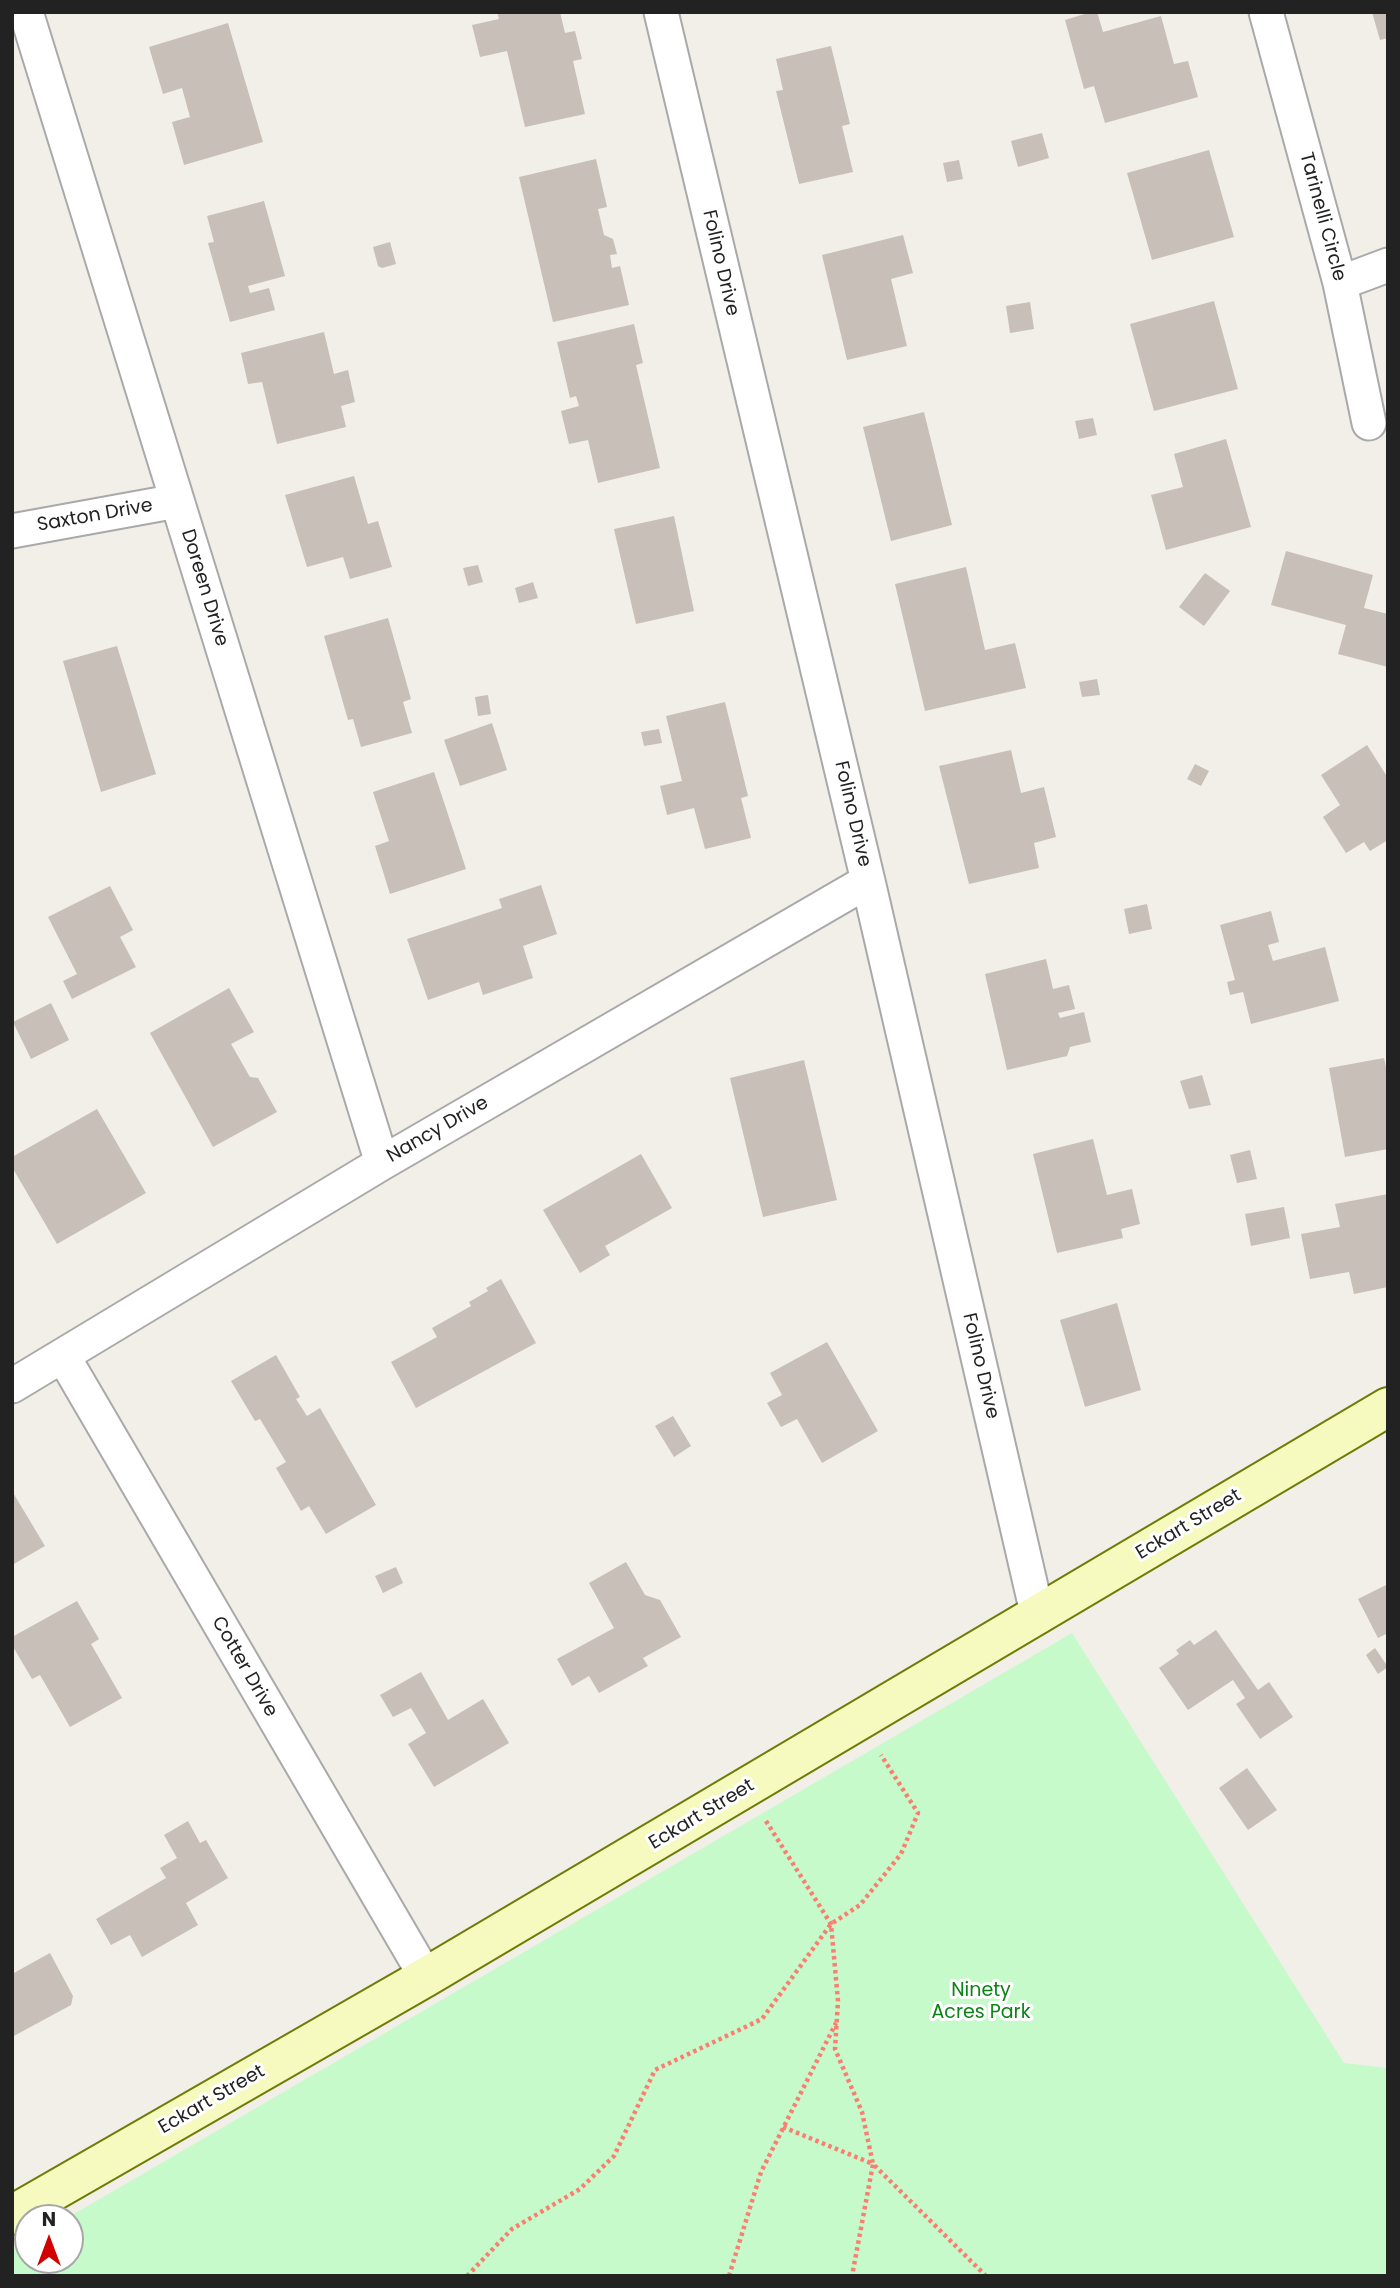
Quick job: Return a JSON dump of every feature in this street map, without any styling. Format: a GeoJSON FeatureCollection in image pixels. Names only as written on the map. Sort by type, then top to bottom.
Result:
{"type":"FeatureCollection","features":[{"type":"Feature","properties":{"kind":"street","name":"Doreen Drive"},"geometry":{"type":"LineString","coordinates":[[26,12],[382,1163]]}},
{"type":"Feature","properties":{"kind":"street","name":"Folino Drive"},"geometry":{"type":"LineString","coordinates":[[661,12],[868,881],[1038,1617]]}},
{"type":"Feature","properties":{"kind":"street","name":"Tarinelli Circle"},"geometry":{"type":"LineString","coordinates":[[1266,12],[1340,283],[1368,423]]}},
{"type":"Feature","properties":{"kind":"street"},"geometry":{"type":"LineString","coordinates":[[1340,283],[1388,265]]}},
{"type":"Feature","properties":{"kind":"street","name":"Saxton Drive"},"geometry":{"type":"LineString","coordinates":[[12,531],[177,501]]}},
{"type":"Feature","properties":{"kind":"street","name":"Nancy Drive"},"geometry":{"type":"LineString","coordinates":[[12,1386],[382,1163],[868,881]]}},
{"type":"Feature","properties":{"kind":"street","name":"Cotter Drive"},"geometry":{"type":"LineString","coordinates":[[63,1356],[426,1977]]}},
{"type":"Feature","properties":{"kind":"street","name":"Eckart Street"},"geometry":{"type":"LineString","coordinates":[[12,2216],[426,1977],[1388,1408]]}},
{"type":"Feature","properties":{"kind":"path"},"geometry":{"type":"LineString","coordinates":[[467,2276],[513,2229],[580,2189],[614,2156],[655,2070],[762,2019],[831,1924],[860,1905],[901,1854],[918,1814],[860,1722]]}},
{"type":"Feature","properties":{"kind":"path"},"geometry":{"type":"LineString","coordinates":[[745,1789],[831,1924],[837,2020],[835,2049],[862,2112],[873,2164],[852,2276]]}},
{"type":"Feature","properties":{"kind":"path"},"geometry":{"type":"LineString","coordinates":[[729,2276],[761,2172],[837,2020]]}},
{"type":"Feature","properties":{"kind":"path"},"geometry":{"type":"LineString","coordinates":[[783,2127],[873,2164],[986,2276]]}},
{"type":"Feature","properties":{"kind":"green space","name":"Ninety Acres Park"},"geometry":{"type":"Polygon","coordinates":[[[1072,1633],[1344,2063],[1388,2068],[1388,2276],[12,2276],[14,2249],[14,2274],[84,2274],[84,2208],[1072,1633]]]}},
{"type":"Feature","properties":{"kind":"building"},"geometry":{"type":"Polygon","coordinates":[[[497,12],[560,12],[565,33],[575,31],[582,59],[573,61],[585,114],[525,127],[507,51],[480,57],[472,25],[499,19],[497,12]]]}},
{"type":"Feature","properties":{"kind":"building"},"geometry":{"type":"Polygon","coordinates":[[[1097,12],[1103,32],[1161,16],[1174,64],[1188,61],[1198,97],[1105,123],[1094,86],[1084,89],[1065,20],[1097,12]]]}},
{"type":"Feature","properties":{"kind":"building"},"geometry":{"type":"Polygon","coordinates":[[[1372,12],[1388,12],[1388,38],[1380,40],[1372,12]]]}},
{"type":"Feature","properties":{"kind":"building"},"geometry":{"type":"Polygon","coordinates":[[[228,23],[263,142],[184,165],[172,122],[190,117],[182,88],[163,94],[149,47],[228,23]]]}},
{"type":"Feature","properties":{"kind":"building"},"geometry":{"type":"Polygon","coordinates":[[[831,46],[850,124],[842,126],[853,172],[799,184],[776,91],[783,90],[776,59],[831,46]]]}},
{"type":"Feature","properties":{"kind":"building"},"geometry":{"type":"Polygon","coordinates":[[[1042,133],[1049,158],[1018,167],[1011,141],[1042,133]]]}},
{"type":"Feature","properties":{"kind":"building"},"geometry":{"type":"Polygon","coordinates":[[[1209,150],[1234,237],[1152,260],[1127,173],[1209,150]]]}},
{"type":"Feature","properties":{"kind":"building"},"geometry":{"type":"Polygon","coordinates":[[[596,159],[607,207],[598,209],[604,235],[613,239],[617,254],[610,255],[612,268],[620,266],[629,305],[553,322],[519,177],[596,159]]]}},
{"type":"Feature","properties":{"kind":"building"},"geometry":{"type":"Polygon","coordinates":[[[959,160],[963,179],[947,182],[943,163],[959,160]]]}},
{"type":"Feature","properties":{"kind":"building"},"geometry":{"type":"Polygon","coordinates":[[[264,201],[285,276],[248,286],[250,293],[269,288],[275,310],[230,322],[208,243],[214,242],[207,216],[264,201]]]}},
{"type":"Feature","properties":{"kind":"building"},"geometry":{"type":"Polygon","coordinates":[[[903,235],[913,273],[891,279],[907,346],[847,360],[822,255],[903,235]]]}},
{"type":"Feature","properties":{"kind":"building"},"geometry":{"type":"Polygon","coordinates":[[[390,242],[396,264],[382,268],[378,266],[373,247],[390,242]]]}},
{"type":"Feature","properties":{"kind":"building"},"geometry":{"type":"Polygon","coordinates":[[[1214,301],[1238,389],[1154,411],[1130,324],[1214,301]]]}},
{"type":"Feature","properties":{"kind":"building"},"geometry":{"type":"Polygon","coordinates":[[[1030,302],[1034,329],[1010,333],[1006,306],[1030,302]]]}},
{"type":"Feature","properties":{"kind":"building"},"geometry":{"type":"Polygon","coordinates":[[[634,324],[643,363],[636,365],[660,468],[598,483],[588,440],[569,444],[561,411],[579,406],[576,396],[570,398],[557,342],[634,324]]]}},
{"type":"Feature","properties":{"kind":"building"},"geometry":{"type":"Polygon","coordinates":[[[324,332],[334,374],[348,370],[355,402],[341,406],[346,427],[277,444],[262,382],[248,384],[241,353],[324,332]]]}},
{"type":"Feature","properties":{"kind":"building"},"geometry":{"type":"Polygon","coordinates":[[[924,412],[952,525],[891,541],[863,427],[924,412]]]}},
{"type":"Feature","properties":{"kind":"building"},"geometry":{"type":"Polygon","coordinates":[[[1093,418],[1097,435],[1079,439],[1075,421],[1093,418]]]}},
{"type":"Feature","properties":{"kind":"building"},"geometry":{"type":"Polygon","coordinates":[[[1226,439],[1251,527],[1166,550],[1151,495],[1183,487],[1174,454],[1226,439]]]}},
{"type":"Feature","properties":{"kind":"building"},"geometry":{"type":"Polygon","coordinates":[[[354,476],[368,524],[378,521],[392,567],[350,579],[343,557],[307,567],[285,495],[354,476]]]}},
{"type":"Feature","properties":{"kind":"building"},"geometry":{"type":"Polygon","coordinates":[[[674,516],[694,611],[636,624],[614,529],[674,516]]]}},
{"type":"Feature","properties":{"kind":"building"},"geometry":{"type":"Polygon","coordinates":[[[1286,551],[1373,575],[1364,608],[1388,614],[1388,667],[1338,654],[1346,625],[1271,605],[1286,551]]]}},
{"type":"Feature","properties":{"kind":"building"},"geometry":{"type":"Polygon","coordinates":[[[478,565],[483,582],[468,586],[463,568],[478,565]]]}},
{"type":"Feature","properties":{"kind":"building"},"geometry":{"type":"Polygon","coordinates":[[[966,567],[985,650],[1015,643],[1026,688],[925,711],[895,584],[966,567]]]}},
{"type":"Feature","properties":{"kind":"building"},"geometry":{"type":"Polygon","coordinates":[[[1205,573],[1230,591],[1204,626],[1179,607],[1205,573]]]}},
{"type":"Feature","properties":{"kind":"building"},"geometry":{"type":"Polygon","coordinates":[[[533,582],[538,598],[519,603],[515,588],[533,582]]]}},
{"type":"Feature","properties":{"kind":"building"},"geometry":{"type":"Polygon","coordinates":[[[388,618],[411,699],[403,702],[412,733],[361,747],[353,719],[348,720],[324,636],[388,618]]]}},
{"type":"Feature","properties":{"kind":"building"},"geometry":{"type":"Polygon","coordinates":[[[117,646],[156,774],[101,792],[63,661],[117,646]]]}},
{"type":"Feature","properties":{"kind":"building"},"geometry":{"type":"Polygon","coordinates":[[[1097,679],[1100,695],[1082,697],[1079,682],[1097,679]]]}},
{"type":"Feature","properties":{"kind":"building"},"geometry":{"type":"Polygon","coordinates":[[[488,695],[491,714],[478,716],[475,697],[488,695]]]}},
{"type":"Feature","properties":{"kind":"building"},"geometry":{"type":"Polygon","coordinates":[[[725,702],[748,796],[741,798],[751,838],[705,849],[694,808],[667,815],[660,786],[682,781],[666,716],[725,702]]]}},
{"type":"Feature","properties":{"kind":"building"},"geometry":{"type":"Polygon","coordinates":[[[492,723],[507,770],[460,786],[444,740],[492,723]]]}},
{"type":"Feature","properties":{"kind":"building"},"geometry":{"type":"Polygon","coordinates":[[[659,729],[662,743],[644,746],[641,732],[659,729]]]}},
{"type":"Feature","properties":{"kind":"building"},"geometry":{"type":"Polygon","coordinates":[[[1367,745],[1388,778],[1388,840],[1370,851],[1364,842],[1346,853],[1323,817],[1340,805],[1321,775],[1367,745]]]}},
{"type":"Feature","properties":{"kind":"building"},"geometry":{"type":"Polygon","coordinates":[[[1011,750],[1021,793],[1044,787],[1056,837],[1034,843],[1039,868],[969,884],[939,766],[1011,750]]]}},
{"type":"Feature","properties":{"kind":"building"},"geometry":{"type":"Polygon","coordinates":[[[1195,764],[1209,771],[1201,786],[1187,779],[1195,764]]]}},
{"type":"Feature","properties":{"kind":"building"},"geometry":{"type":"Polygon","coordinates":[[[434,772],[466,869],[390,894],[375,846],[389,841],[373,792],[434,772]]]}},
{"type":"Feature","properties":{"kind":"building"},"geometry":{"type":"Polygon","coordinates":[[[541,885],[557,934],[523,946],[533,978],[483,995],[479,982],[428,1000],[407,939],[502,908],[499,899],[541,885]]]}},
{"type":"Feature","properties":{"kind":"building"},"geometry":{"type":"Polygon","coordinates":[[[110,886],[133,930],[120,937],[136,967],[72,999],[63,981],[77,974],[48,917],[110,886]]]}},
{"type":"Feature","properties":{"kind":"building"},"geometry":{"type":"Polygon","coordinates":[[[1147,904],[1152,929],[1129,934],[1124,909],[1147,904]]]}},
{"type":"Feature","properties":{"kind":"building"},"geometry":{"type":"Polygon","coordinates":[[[1271,911],[1279,942],[1268,945],[1273,961],[1325,947],[1339,1001],[1251,1024],[1243,992],[1230,995],[1227,982],[1235,980],[1220,925],[1271,911]]]}},
{"type":"Feature","properties":{"kind":"building"},"geometry":{"type":"Polygon","coordinates":[[[1046,959],[1053,989],[1069,985],[1075,1009],[1058,1013],[1060,1018],[1084,1012],[1091,1042],[1070,1047],[1067,1056],[1007,1070],[985,974],[1046,959]]]}},
{"type":"Feature","properties":{"kind":"building"},"geometry":{"type":"Polygon","coordinates":[[[229,988],[254,1032],[231,1044],[250,1077],[258,1078],[277,1112],[213,1147],[150,1033],[229,988]]]}},
{"type":"Feature","properties":{"kind":"building"},"geometry":{"type":"Polygon","coordinates":[[[51,1003],[69,1040],[31,1059],[13,1022],[51,1003]]]}},
{"type":"Feature","properties":{"kind":"building"},"geometry":{"type":"Polygon","coordinates":[[[1384,1058],[1388,1076],[1388,1149],[1345,1157],[1329,1068],[1384,1058]]]}},
{"type":"Feature","properties":{"kind":"building"},"geometry":{"type":"Polygon","coordinates":[[[804,1060],[837,1200],[763,1217],[730,1078],[804,1060]]]}},
{"type":"Feature","properties":{"kind":"building"},"geometry":{"type":"Polygon","coordinates":[[[1202,1075],[1211,1105],[1189,1109],[1180,1081],[1202,1075]]]}},
{"type":"Feature","properties":{"kind":"building"},"geometry":{"type":"Polygon","coordinates":[[[97,1109],[146,1193],[57,1244],[12,1167],[12,1157],[97,1109]]]}},
{"type":"Feature","properties":{"kind":"building"},"geometry":{"type":"Polygon","coordinates":[[[1093,1139],[1107,1195],[1132,1189],[1140,1224],[1121,1229],[1123,1238],[1057,1253],[1033,1154],[1093,1139]]]}},
{"type":"Feature","properties":{"kind":"building"},"geometry":{"type":"Polygon","coordinates":[[[1250,1150],[1257,1179],[1237,1183],[1230,1155],[1250,1150]]]}},
{"type":"Feature","properties":{"kind":"building"},"geometry":{"type":"Polygon","coordinates":[[[641,1154],[672,1208],[605,1246],[610,1255],[580,1273],[543,1210],[641,1154]]]}},
{"type":"Feature","properties":{"kind":"building"},"geometry":{"type":"Polygon","coordinates":[[[1388,1194],[1388,1287],[1354,1294],[1349,1272],[1310,1279],[1301,1234],[1340,1227],[1335,1204],[1388,1194]]]}},
{"type":"Feature","properties":{"kind":"building"},"geometry":{"type":"Polygon","coordinates":[[[1284,1207],[1290,1238],[1251,1246],[1245,1214],[1284,1207]]]}},
{"type":"Feature","properties":{"kind":"building"},"geometry":{"type":"Polygon","coordinates":[[[501,1279],[536,1343],[416,1408],[391,1362],[437,1337],[432,1328],[471,1306],[469,1302],[488,1291],[486,1288],[501,1279]]]}},
{"type":"Feature","properties":{"kind":"building"},"geometry":{"type":"Polygon","coordinates":[[[1117,1303],[1141,1390],[1085,1407],[1060,1320],[1117,1303]]]}},
{"type":"Feature","properties":{"kind":"building"},"geometry":{"type":"Polygon","coordinates":[[[827,1342],[878,1431],[822,1463],[797,1419],[781,1427],[767,1403],[782,1395],[770,1373],[827,1342]]]}},
{"type":"Feature","properties":{"kind":"building"},"geometry":{"type":"Polygon","coordinates":[[[276,1355],[300,1397],[296,1399],[307,1416],[320,1408],[376,1505],[326,1534],[309,1506],[301,1511],[276,1468],[286,1462],[260,1419],[255,1421],[231,1381],[276,1355]]]}},
{"type":"Feature","properties":{"kind":"building"},"geometry":{"type":"Polygon","coordinates":[[[673,1416],[691,1446],[674,1457],[655,1426],[673,1416]]]}},
{"type":"Feature","properties":{"kind":"building"},"geometry":{"type":"Polygon","coordinates":[[[12,1491],[45,1546],[12,1565],[12,1491]]]}},
{"type":"Feature","properties":{"kind":"building"},"geometry":{"type":"Polygon","coordinates":[[[626,1562],[645,1595],[660,1600],[681,1637],[643,1658],[648,1666],[599,1693],[589,1676],[572,1686],[557,1659],[614,1628],[589,1583],[626,1562]]]}},
{"type":"Feature","properties":{"kind":"building"},"geometry":{"type":"Polygon","coordinates":[[[396,1567],[403,1583],[383,1593],[375,1576],[396,1567]]]}},
{"type":"Feature","properties":{"kind":"building"},"geometry":{"type":"Polygon","coordinates":[[[1388,1584],[1388,1633],[1378,1638],[1358,1599],[1388,1584]]]}},
{"type":"Feature","properties":{"kind":"building"},"geometry":{"type":"Polygon","coordinates":[[[77,1601],[99,1639],[91,1644],[122,1698],[70,1727],[40,1675],[32,1679],[12,1645],[12,1637],[77,1601]]]}},
{"type":"Feature","properties":{"kind":"building"},"geometry":{"type":"Polygon","coordinates":[[[1216,1630],[1258,1690],[1269,1682],[1293,1717],[1260,1739],[1236,1704],[1245,1698],[1233,1680],[1188,1710],[1159,1668],[1179,1654],[1176,1650],[1190,1640],[1194,1645],[1216,1630]]]}},
{"type":"Feature","properties":{"kind":"building"},"geometry":{"type":"Polygon","coordinates":[[[1375,1648],[1388,1667],[1378,1674],[1366,1655],[1375,1648]]]}},
{"type":"Feature","properties":{"kind":"building"},"geometry":{"type":"Polygon","coordinates":[[[421,1672],[448,1720],[483,1699],[509,1743],[434,1787],[408,1744],[426,1733],[411,1708],[393,1717],[380,1695],[421,1672]]]}},
{"type":"Feature","properties":{"kind":"building"},"geometry":{"type":"Polygon","coordinates":[[[1247,1768],[1277,1810],[1248,1830],[1219,1788],[1247,1768]]]}},
{"type":"Feature","properties":{"kind":"building"},"geometry":{"type":"Polygon","coordinates":[[[188,1821],[200,1843],[206,1840],[228,1878],[186,1903],[198,1925],[142,1957],[130,1935],[111,1945],[96,1919],[166,1878],[160,1868],[177,1858],[164,1835],[188,1821]]]}},
{"type":"Feature","properties":{"kind":"building"},"geometry":{"type":"Polygon","coordinates":[[[50,1953],[73,1996],[71,2005],[12,2037],[12,1974],[50,1953]]]}}]}
